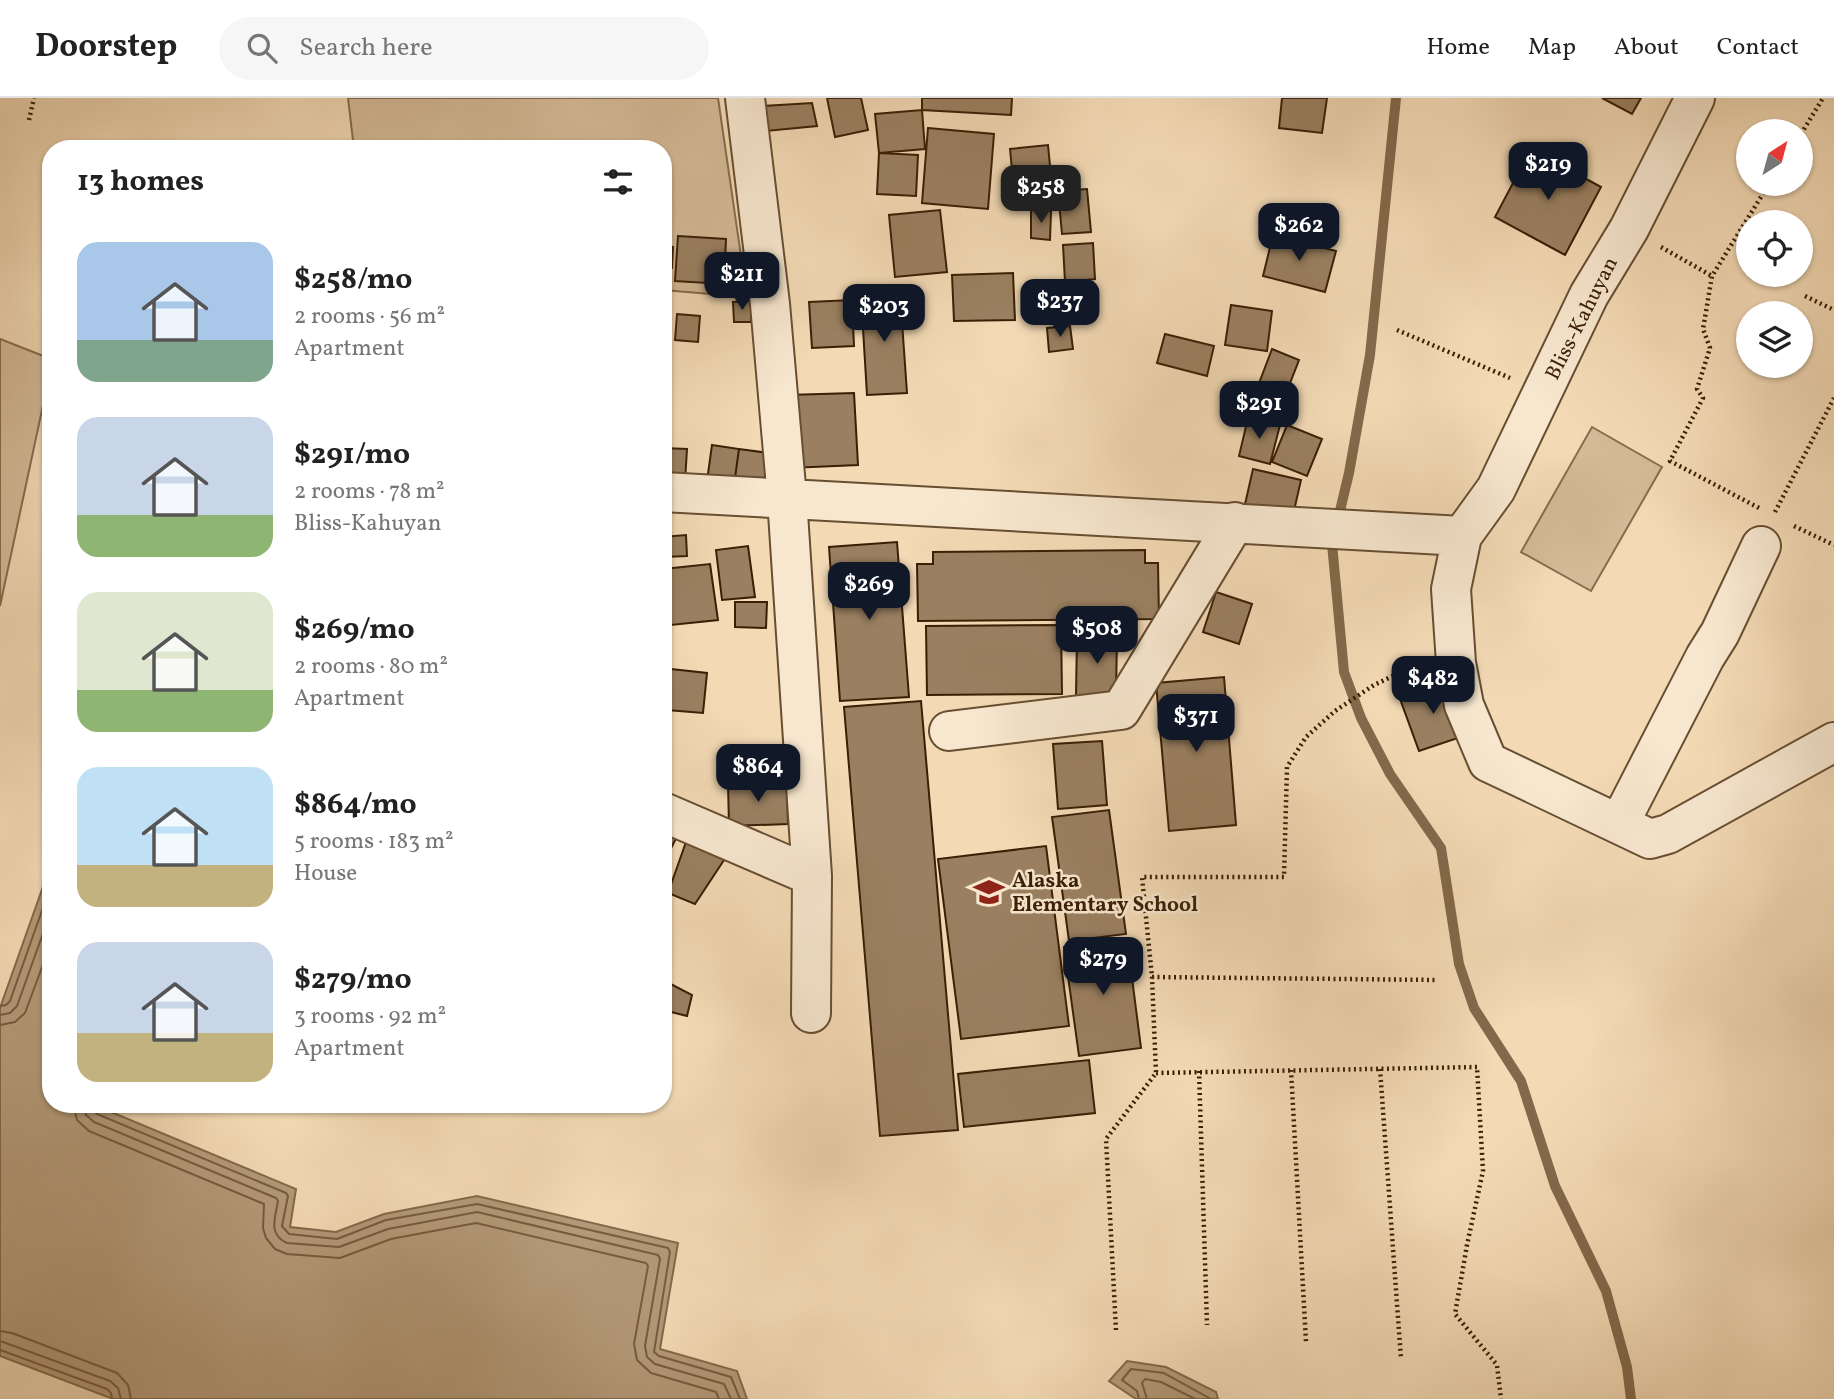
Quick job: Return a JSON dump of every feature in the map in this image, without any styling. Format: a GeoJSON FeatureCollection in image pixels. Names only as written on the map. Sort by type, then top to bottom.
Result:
{"type":"FeatureCollection","features":[{"type":"Feature","properties":{"kind":"street"},"geometry":{"type":"LineString","coordinates":[[745,98],[770,304],[787,498],[811,876],[811,1013]]}},
{"type":"Feature","properties":{"kind":"street","name":"Bliss-Kahuyan"},"geometry":{"type":"LineString","coordinates":[[1462,536],[1496,489],[1589,295],[1629,229],[1695,98]]}},
{"type":"Feature","properties":{"kind":"street"},"geometry":{"type":"LineString","coordinates":[[672,492],[1462,536],[1451,589],[1456,663],[1464,705],[1488,762],[1650,839],[1668,834],[1834,742]]}},
{"type":"Feature","properties":{"kind":"street"},"geometry":{"type":"LineString","coordinates":[[949,731],[1121,710],[1235,522]]}},
{"type":"Feature","properties":{"kind":"street"},"geometry":{"type":"LineString","coordinates":[[1619,824],[1699,668],[1720,633],[1770,523]]}},
{"type":"Feature","properties":{"kind":"street"},"geometry":{"type":"LineString","coordinates":[[672,816],[811,876]]}},
{"type":"Feature","properties":{"kind":"path"},"geometry":{"type":"LineString","coordinates":[[29,120],[34,98]]}},
{"type":"Feature","properties":{"kind":"path"},"geometry":{"type":"LineString","coordinates":[[1810,119],[1823,98]]}},
{"type":"Feature","properties":{"kind":"path"},"geometry":{"type":"LineString","coordinates":[[1762,196],[1712,276],[1703,329],[1710,348],[1697,389],[1703,398],[1670,461],[1770,523],[1834,545]]}},
{"type":"Feature","properties":{"kind":"path"},"geometry":{"type":"LineString","coordinates":[[1629,229],[1712,276]]}},
{"type":"Feature","properties":{"kind":"path"},"geometry":{"type":"LineString","coordinates":[[1805,296],[1834,310]]}},
{"type":"Feature","properties":{"kind":"path"},"geometry":{"type":"LineString","coordinates":[[1397,330],[1543,393]]}},
{"type":"Feature","properties":{"kind":"path"},"geometry":{"type":"LineString","coordinates":[[1770,523],[1834,398]]}},
{"type":"Feature","properties":{"kind":"path"},"geometry":{"type":"LineString","coordinates":[[1116,1331],[1105,1139],[1156,1073],[1152,977],[1142,877],[1284,877],[1287,766],[1306,737],[1335,710],[1374,684],[1395,676],[1456,663]]}},
{"type":"Feature","properties":{"kind":"path"},"geometry":{"type":"LineString","coordinates":[[1152,977],[1437,981]]}},
{"type":"Feature","properties":{"kind":"path"},"geometry":{"type":"LineString","coordinates":[[1156,1073],[1477,1067],[1483,1171],[1455,1314],[1497,1365],[1501,1399]]}},
{"type":"Feature","properties":{"kind":"path"},"geometry":{"type":"LineString","coordinates":[[1380,1069],[1401,1359]]}},
{"type":"Feature","properties":{"kind":"path"},"geometry":{"type":"LineString","coordinates":[[1291,1070],[1306,1342]]}},
{"type":"Feature","properties":{"kind":"path"},"geometry":{"type":"LineString","coordinates":[[1199,1071],[1207,1325]]}},
{"type":"Feature","properties":{"kind":"shaded area"},"geometry":{"type":"Polygon","coordinates":[[[348,98],[718,98],[747,297],[672,291],[672,140],[353,140],[348,98]]]}},
{"type":"Feature","properties":{"kind":"shaded area"},"geometry":{"type":"Polygon","coordinates":[[[0,339],[42,355],[42,410],[0,606],[0,339]]]}},
{"type":"Feature","properties":{"kind":"shaded area"},"geometry":{"type":"Polygon","coordinates":[[[1592,427],[1662,467],[1591,591],[1521,552],[1592,427]]]}},
{"type":"Feature","properties":{"kind":"water"},"geometry":{"type":"Polygon","coordinates":[[[42,889],[42,1113],[114,1113],[296,1189],[290,1227],[336,1232],[384,1214],[477,1196],[678,1243],[660,1349],[737,1371],[747,1399],[113,1399],[0,1356],[0,1008],[42,889]]]}},
{"type":"Feature","properties":{"kind":"water"},"geometry":{"type":"Polygon","coordinates":[[[1127,1361],[1166,1367],[1216,1392],[1218,1399],[1136,1399],[1109,1381],[1127,1361]]]}},
{"type":"Feature","properties":{"kind":"building"},"geometry":{"type":"Polygon","coordinates":[[[827,98],[861,98],[868,130],[835,137],[827,98]]]}},
{"type":"Feature","properties":{"kind":"building"},"geometry":{"type":"Polygon","coordinates":[[[922,98],[1012,98],[1011,115],[922,110],[922,98]]]}},
{"type":"Feature","properties":{"kind":"building"},"geometry":{"type":"Polygon","coordinates":[[[1282,98],[1327,98],[1322,133],[1279,128],[1282,98]]]}},
{"type":"Feature","properties":{"kind":"building"},"geometry":{"type":"Polygon","coordinates":[[[1602,98],[1641,98],[1632,114],[1602,98]]]}},
{"type":"Feature","properties":{"kind":"building"},"geometry":{"type":"Polygon","coordinates":[[[812,103],[817,126],[766,131],[763,106],[812,103]]]}},
{"type":"Feature","properties":{"kind":"building"},"geometry":{"type":"Polygon","coordinates":[[[922,110],[925,149],[879,153],[875,114],[922,110]]]}},
{"type":"Feature","properties":{"kind":"building"},"geometry":{"type":"Polygon","coordinates":[[[928,128],[994,134],[988,209],[922,203],[928,128]]]}},
{"type":"Feature","properties":{"kind":"building"},"geometry":{"type":"Polygon","coordinates":[[[1048,145],[1052,187],[1014,190],[1010,149],[1048,145]]]}},
{"type":"Feature","properties":{"kind":"building"},"geometry":{"type":"Polygon","coordinates":[[[1531,149],[1601,187],[1565,255],[1495,217],[1531,149]]]}},
{"type":"Feature","properties":{"kind":"building"},"geometry":{"type":"Polygon","coordinates":[[[879,153],[918,155],[916,196],[877,194],[879,153]]]}},
{"type":"Feature","properties":{"kind":"building"},"geometry":{"type":"Polygon","coordinates":[[[1087,189],[1091,232],[1062,234],[1058,191],[1087,189]]]}},
{"type":"Feature","properties":{"kind":"building"},"geometry":{"type":"Polygon","coordinates":[[[940,210],[947,272],[895,277],[889,215],[940,210]]]}},
{"type":"Feature","properties":{"kind":"building"},"geometry":{"type":"Polygon","coordinates":[[[1031,210],[1051,211],[1050,240],[1031,238],[1031,210]]]}},
{"type":"Feature","properties":{"kind":"building"},"geometry":{"type":"Polygon","coordinates":[[[1273,235],[1336,251],[1325,292],[1263,276],[1273,235]]]}},
{"type":"Feature","properties":{"kind":"building"},"geometry":{"type":"Polygon","coordinates":[[[678,236],[726,239],[724,284],[675,281],[678,236]]]}},
{"type":"Feature","properties":{"kind":"building"},"geometry":{"type":"Polygon","coordinates":[[[1093,243],[1095,279],[1065,282],[1063,245],[1093,243]]]}},
{"type":"Feature","properties":{"kind":"building"},"geometry":{"type":"Polygon","coordinates":[[[1013,273],[1015,320],[954,321],[952,275],[1013,273]]]}},
{"type":"Feature","properties":{"kind":"building"},"geometry":{"type":"Polygon","coordinates":[[[900,293],[907,393],[867,395],[861,295],[900,293]]]}},
{"type":"Feature","properties":{"kind":"building"},"geometry":{"type":"Polygon","coordinates":[[[852,300],[854,346],[812,348],[809,302],[852,300]]]}},
{"type":"Feature","properties":{"kind":"building"},"geometry":{"type":"Polygon","coordinates":[[[751,301],[751,322],[734,322],[733,302],[751,301]]]}},
{"type":"Feature","properties":{"kind":"building"},"geometry":{"type":"Polygon","coordinates":[[[1231,305],[1272,311],[1267,351],[1225,345],[1231,305]]]}},
{"type":"Feature","properties":{"kind":"building"},"geometry":{"type":"Polygon","coordinates":[[[677,314],[700,316],[698,342],[675,340],[677,314]]]}},
{"type":"Feature","properties":{"kind":"building"},"geometry":{"type":"Polygon","coordinates":[[[1070,326],[1073,349],[1049,352],[1047,328],[1070,326]]]}},
{"type":"Feature","properties":{"kind":"building"},"geometry":{"type":"Polygon","coordinates":[[[1165,334],[1214,346],[1207,376],[1157,363],[1165,334]]]}},
{"type":"Feature","properties":{"kind":"building"},"geometry":{"type":"Polygon","coordinates":[[[1272,349],[1299,360],[1285,396],[1258,386],[1272,349]]]}},
{"type":"Feature","properties":{"kind":"building"},"geometry":{"type":"Polygon","coordinates":[[[854,393],[858,465],[790,468],[787,395],[854,393]]]}},
{"type":"Feature","properties":{"kind":"building"},"geometry":{"type":"Polygon","coordinates":[[[1248,418],[1280,425],[1270,464],[1239,456],[1248,418]]]}},
{"type":"Feature","properties":{"kind":"building"},"geometry":{"type":"Polygon","coordinates":[[[1287,425],[1322,439],[1307,476],[1272,462],[1287,425]]]}},
{"type":"Feature","properties":{"kind":"building"},"geometry":{"type":"Polygon","coordinates":[[[712,445],[739,449],[734,485],[707,481],[712,445]]]}},
{"type":"Feature","properties":{"kind":"building"},"geometry":{"type":"Polygon","coordinates":[[[672,448],[687,449],[685,482],[672,481],[672,448]]]}},
{"type":"Feature","properties":{"kind":"building"},"geometry":{"type":"Polygon","coordinates":[[[739,449],[776,454],[771,490],[734,485],[739,449]]]}},
{"type":"Feature","properties":{"kind":"building"},"geometry":{"type":"Polygon","coordinates":[[[1253,469],[1301,480],[1291,524],[1243,513],[1253,469]]]}},
{"type":"Feature","properties":{"kind":"building"},"geometry":{"type":"Polygon","coordinates":[[[686,535],[687,556],[672,557],[672,536],[686,535]]]}},
{"type":"Feature","properties":{"kind":"building"},"geometry":{"type":"Polygon","coordinates":[[[897,542],[909,697],[840,701],[829,547],[897,542]]]}},
{"type":"Feature","properties":{"kind":"building"},"geometry":{"type":"Polygon","coordinates":[[[748,546],[755,597],[722,600],[716,550],[748,546]]]}},
{"type":"Feature","properties":{"kind":"building"},"geometry":{"type":"Polygon","coordinates":[[[1145,550],[1145,563],[1158,563],[1159,619],[918,621],[917,564],[933,564],[933,552],[1145,550]]]}},
{"type":"Feature","properties":{"kind":"building"},"geometry":{"type":"Polygon","coordinates":[[[710,564],[718,620],[672,625],[672,568],[710,564]]]}},
{"type":"Feature","properties":{"kind":"building"},"geometry":{"type":"Polygon","coordinates":[[[1216,592],[1252,604],[1239,644],[1203,632],[1216,592]]]}},
{"type":"Feature","properties":{"kind":"building"},"geometry":{"type":"Polygon","coordinates":[[[735,602],[767,602],[766,628],[735,627],[735,602]]]}},
{"type":"Feature","properties":{"kind":"building"},"geometry":{"type":"Polygon","coordinates":[[[1061,625],[1062,694],[927,695],[926,626],[1061,625]]]}},
{"type":"Feature","properties":{"kind":"building"},"geometry":{"type":"Polygon","coordinates":[[[1077,636],[1117,636],[1116,696],[1076,696],[1077,636]]]}},
{"type":"Feature","properties":{"kind":"building"},"geometry":{"type":"Polygon","coordinates":[[[672,669],[707,673],[703,713],[672,710],[672,669]]]}},
{"type":"Feature","properties":{"kind":"building"},"geometry":{"type":"Polygon","coordinates":[[[1224,677],[1236,825],[1169,831],[1156,683],[1224,677]]]}},
{"type":"Feature","properties":{"kind":"building"},"geometry":{"type":"Polygon","coordinates":[[[1447,680],[1467,735],[1419,751],[1399,696],[1447,680]]]}},
{"type":"Feature","properties":{"kind":"building"},"geometry":{"type":"Polygon","coordinates":[[[921,701],[958,1130],[880,1136],[844,707],[921,701]]]}},
{"type":"Feature","properties":{"kind":"building"},"geometry":{"type":"Polygon","coordinates":[[[1102,741],[1107,805],[1058,809],[1053,744],[1102,741]]]}},
{"type":"Feature","properties":{"kind":"building"},"geometry":{"type":"Polygon","coordinates":[[[787,783],[788,824],[729,826],[728,784],[787,783]]]}},
{"type":"Feature","properties":{"kind":"building"},"geometry":{"type":"Polygon","coordinates":[[[1109,810],[1126,934],[1069,941],[1052,817],[1109,810]]]}},
{"type":"Feature","properties":{"kind":"building"},"geometry":{"type":"Polygon","coordinates":[[[672,828],[680,830],[672,846],[672,828]]]}},
{"type":"Feature","properties":{"kind":"building"},"geometry":{"type":"Polygon","coordinates":[[[686,842],[726,857],[695,904],[672,895],[672,882],[686,842]]]}},
{"type":"Feature","properties":{"kind":"building"},"geometry":{"type":"Polygon","coordinates":[[[1046,846],[1069,1026],[961,1039],[938,859],[1046,846]]]}},
{"type":"Feature","properties":{"kind":"building"},"geometry":{"type":"Polygon","coordinates":[[[1127,939],[1141,1048],[1079,1056],[1064,947],[1127,939]]]}},
{"type":"Feature","properties":{"kind":"building"},"geometry":{"type":"Polygon","coordinates":[[[672,985],[692,995],[687,1016],[672,1012],[672,985]]]}},
{"type":"Feature","properties":{"kind":"building"},"geometry":{"type":"Polygon","coordinates":[[[1089,1060],[1095,1113],[964,1127],[958,1074],[1089,1060]]]}},
{"type":"Feature","properties":{"kind":"waterway"},"geometry":{"type":"LineString","coordinates":[[1396,98],[1370,355],[1349,473],[1332,544],[1344,672],[1361,718],[1390,774],[1441,848],[1459,964],[1474,1008],[1521,1081],[1555,1186],[1606,1291],[1627,1367],[1631,1399]]}},
{"type":"Feature","properties":{"kind":"place","name":"Alaska Elementary School"},"geometry":{"type":"Point","coordinates":[989,892]}}]}
